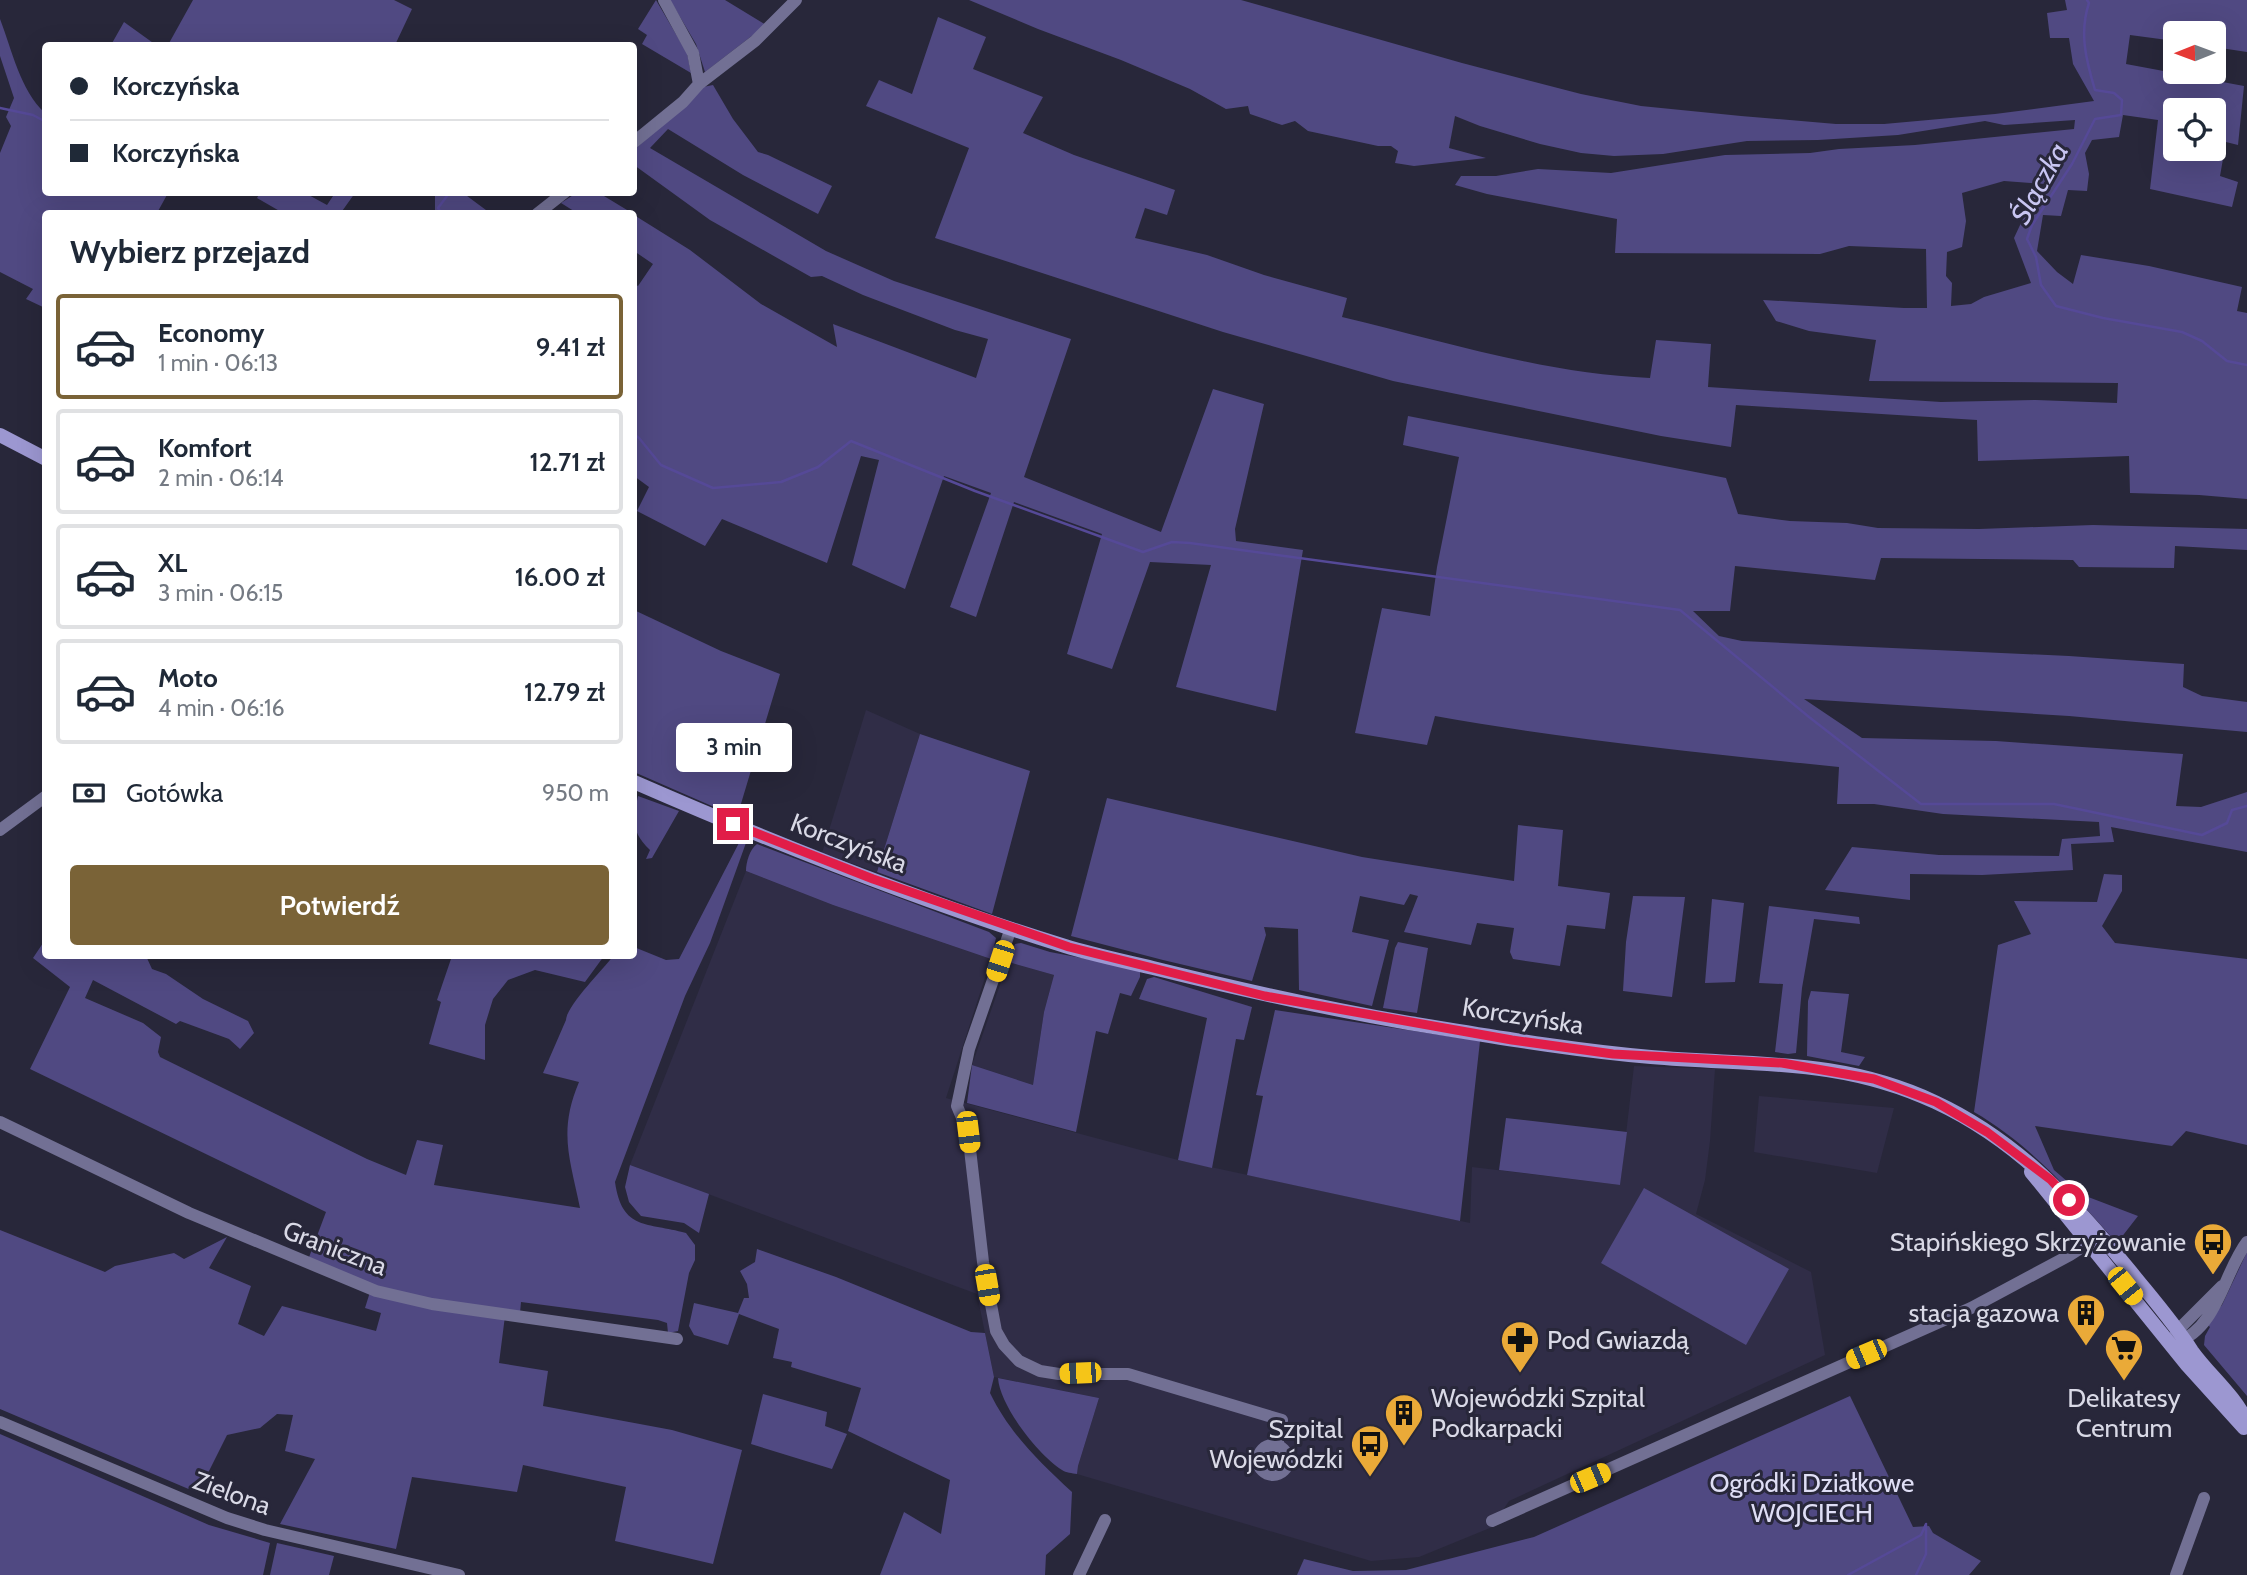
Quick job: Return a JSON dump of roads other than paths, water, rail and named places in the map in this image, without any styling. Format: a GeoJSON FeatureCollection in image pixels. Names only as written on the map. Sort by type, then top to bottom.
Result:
{"type":"FeatureCollection","features":[{"type":"Feature","properties":{"kind":"main road"},"geometry":{"type":"LineString","coordinates":[[0,435],[42,457]]}},
{"type":"Feature","properties":{"kind":"main road","name":"Korczyńska"},"geometry":{"type":"LineString","coordinates":[[637,783],[756,834],[1011,928],[1069,947],[1265,996],[1405,1022],[1613,1054],[1782,1063],[1874,1079],[1936,1102],[1987,1132],[2017,1155],[2182,1335],[2193,1353],[2231,1396],[2247,1422]]}},
{"type":"Feature","properties":{"kind":"main road","name":"Korczyńska"},"geometry":{"type":"LineString","coordinates":[[2095,1239],[2171,1344],[2247,1432]]}},
{"type":"Feature","properties":{"kind":"street"},"geometry":{"type":"LineString","coordinates":[[664,0],[693,53],[699,84]]}},
{"type":"Feature","properties":{"kind":"street"},"geometry":{"type":"LineString","coordinates":[[637,140],[683,102],[699,84],[755,41],[796,0]]}},
{"type":"Feature","properties":{"kind":"street"},"geometry":{"type":"LineString","coordinates":[[542,210],[560,196]]}},
{"type":"Feature","properties":{"kind":"street"},"geometry":{"type":"LineString","coordinates":[[0,830],[42,799]]}},
{"type":"Feature","properties":{"kind":"street"},"geometry":{"type":"LineString","coordinates":[[1011,928],[969,1049],[957,1106],[968,1132],[983,1262],[996,1331],[1004,1345],[1019,1361],[1040,1371],[1059,1374],[1128,1374],[1282,1420],[1277,1446]]}},
{"type":"Feature","properties":{"kind":"street","name":"Graniczna"},"geometry":{"type":"LineString","coordinates":[[0,1122],[189,1213],[376,1291],[432,1304],[677,1339]]}},
{"type":"Feature","properties":{"kind":"street"},"geometry":{"type":"LineString","coordinates":[[1492,1521],[1971,1308],[2095,1239]]}},
{"type":"Feature","properties":{"kind":"street"},"geometry":{"type":"LineString","coordinates":[[2171,1344],[2215,1307],[2235,1260],[2247,1242]]}},
{"type":"Feature","properties":{"kind":"street","name":"Zielona"},"geometry":{"type":"LineString","coordinates":[[0,1422],[215,1513],[265,1530],[459,1575]]}},
{"type":"Feature","properties":{"kind":"street"},"geometry":{"type":"LineString","coordinates":[[2176,1575],[2204,1498]]}},
{"type":"Feature","properties":{"kind":"street"},"geometry":{"type":"LineString","coordinates":[[1079,1575],[1105,1520]]}},
{"type":"Feature","properties":{"kind":"waterway","name":"Ślączka"},"geometry":{"type":"LineString","coordinates":[[2087,0],[2089,3],[2084,36],[2095,90],[2114,93],[2122,100],[2121,115],[2095,119],[2072,164],[2032,225],[2027,239],[2036,257],[2041,285],[2056,306],[2103,318],[2182,332],[2202,341],[2227,361],[2247,365]]}},
{"type":"Feature","properties":{"kind":"waterway"},"geometry":{"type":"LineString","coordinates":[[0,108],[33,115],[42,120]]}},
{"type":"Feature","properties":{"kind":"waterway"},"geometry":{"type":"LineString","coordinates":[[439,210],[438,208],[447,196]]}},
{"type":"Feature","properties":{"kind":"waterway"},"geometry":{"type":"LineString","coordinates":[[637,436],[661,465],[713,488],[781,482],[818,467],[851,441],[975,491],[1143,552],[1172,542],[1190,543],[1680,610],[1809,717],[1921,804],[2054,804],[2202,835],[2227,823],[2232,810],[2247,806]]}},
{"type":"Feature","properties":{"kind":"waterway"},"geometry":{"type":"LineString","coordinates":[[1848,1575],[1921,1535],[1926,1524]]}},
{"type":"Feature","properties":{"kind":"waterway"},"geometry":{"type":"LineString","coordinates":[[1916,1575],[1926,1554],[1926,1525]]}},
{"type":"Feature","properties":{"kind":"place","name":"Stapińskiego Skrzyżowanie"},"geometry":{"type":"Point","coordinates":[2213,1276]}},
{"type":"Feature","properties":{"kind":"place","name":"stacja gazowa"},"geometry":{"type":"Point","coordinates":[2086,1347]}},
{"type":"Feature","properties":{"kind":"place","name":"Pod Gwiazdą"},"geometry":{"type":"Point","coordinates":[1520,1374]}},
{"type":"Feature","properties":{"kind":"place","name":"Delikatesy Centrum"},"geometry":{"type":"Point","coordinates":[2124,1382]}},
{"type":"Feature","properties":{"kind":"place","name":"Wojewódzki Szpital Podkarpacki"},"geometry":{"type":"Point","coordinates":[1404,1447]}},
{"type":"Feature","properties":{"kind":"place","name":"Szpital Wojewódzki"},"geometry":{"type":"Point","coordinates":[1370,1478]}},
{"type":"Feature","properties":{"kind":"park label","name":"Ogródki Działkowe WOJCIECH"},"geometry":{"type":"Point","coordinates":[1812,1498]}}]}
